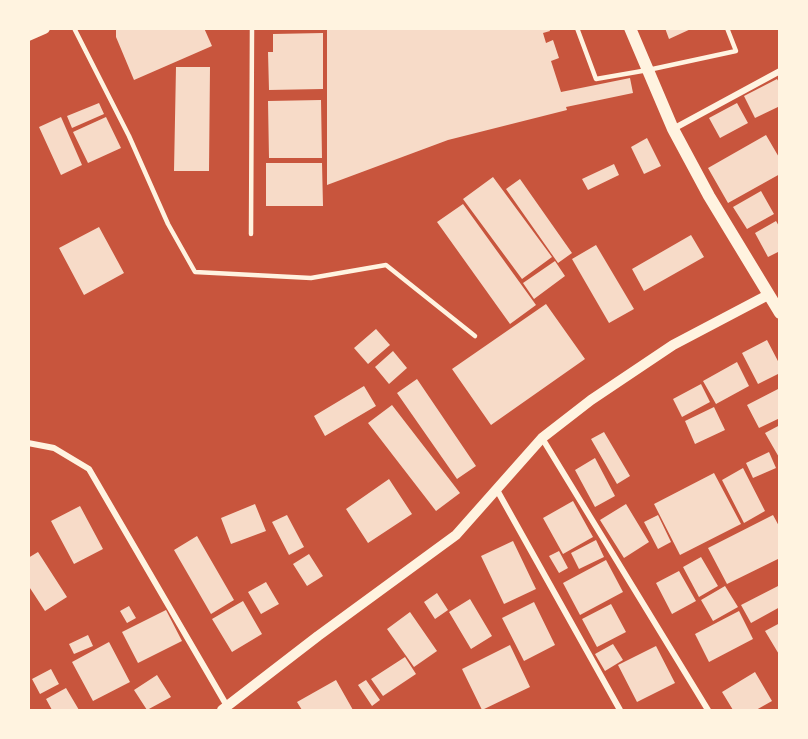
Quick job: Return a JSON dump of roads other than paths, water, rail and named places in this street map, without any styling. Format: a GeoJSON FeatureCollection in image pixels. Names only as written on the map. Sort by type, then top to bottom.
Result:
{"type":"FeatureCollection","features":[{"type":"Feature","properties":{"kind":"main road"},"geometry":{"type":"LineString","coordinates":[[28,35],[44,28]]}},
{"type":"Feature","properties":{"kind":"main road"},"geometry":{"type":"LineString","coordinates":[[630,28],[674,129],[715,205],[780,313]]}},
{"type":"Feature","properties":{"kind":"street"},"geometry":{"type":"LineString","coordinates":[[674,129],[780,71]]}},
{"type":"Feature","properties":{"kind":"street"},"geometry":{"type":"LineString","coordinates":[[28,443],[54,448],[89,469],[224,708],[456,535],[542,438],[591,400],[673,345],[768,295]]}},
{"type":"Feature","properties":{"kind":"street"},"geometry":{"type":"LineString","coordinates":[[542,438],[708,711]]}},
{"type":"Feature","properties":{"kind":"street"},"geometry":{"type":"LineString","coordinates":[[497,490],[620,711]]}},
{"type":"Feature","properties":{"kind":"lane"},"geometry":{"type":"LineString","coordinates":[[74,28],[129,136],[168,224],[195,272],[310,278],[386,265],[475,336]]}},
{"type":"Feature","properties":{"kind":"lane"},"geometry":{"type":"LineString","coordinates":[[251,234],[252,28]]}},
{"type":"Feature","properties":{"kind":"lane"},"geometry":{"type":"LineString","coordinates":[[577,28],[596,78],[648,70],[736,51],[727,28]]}}]}
